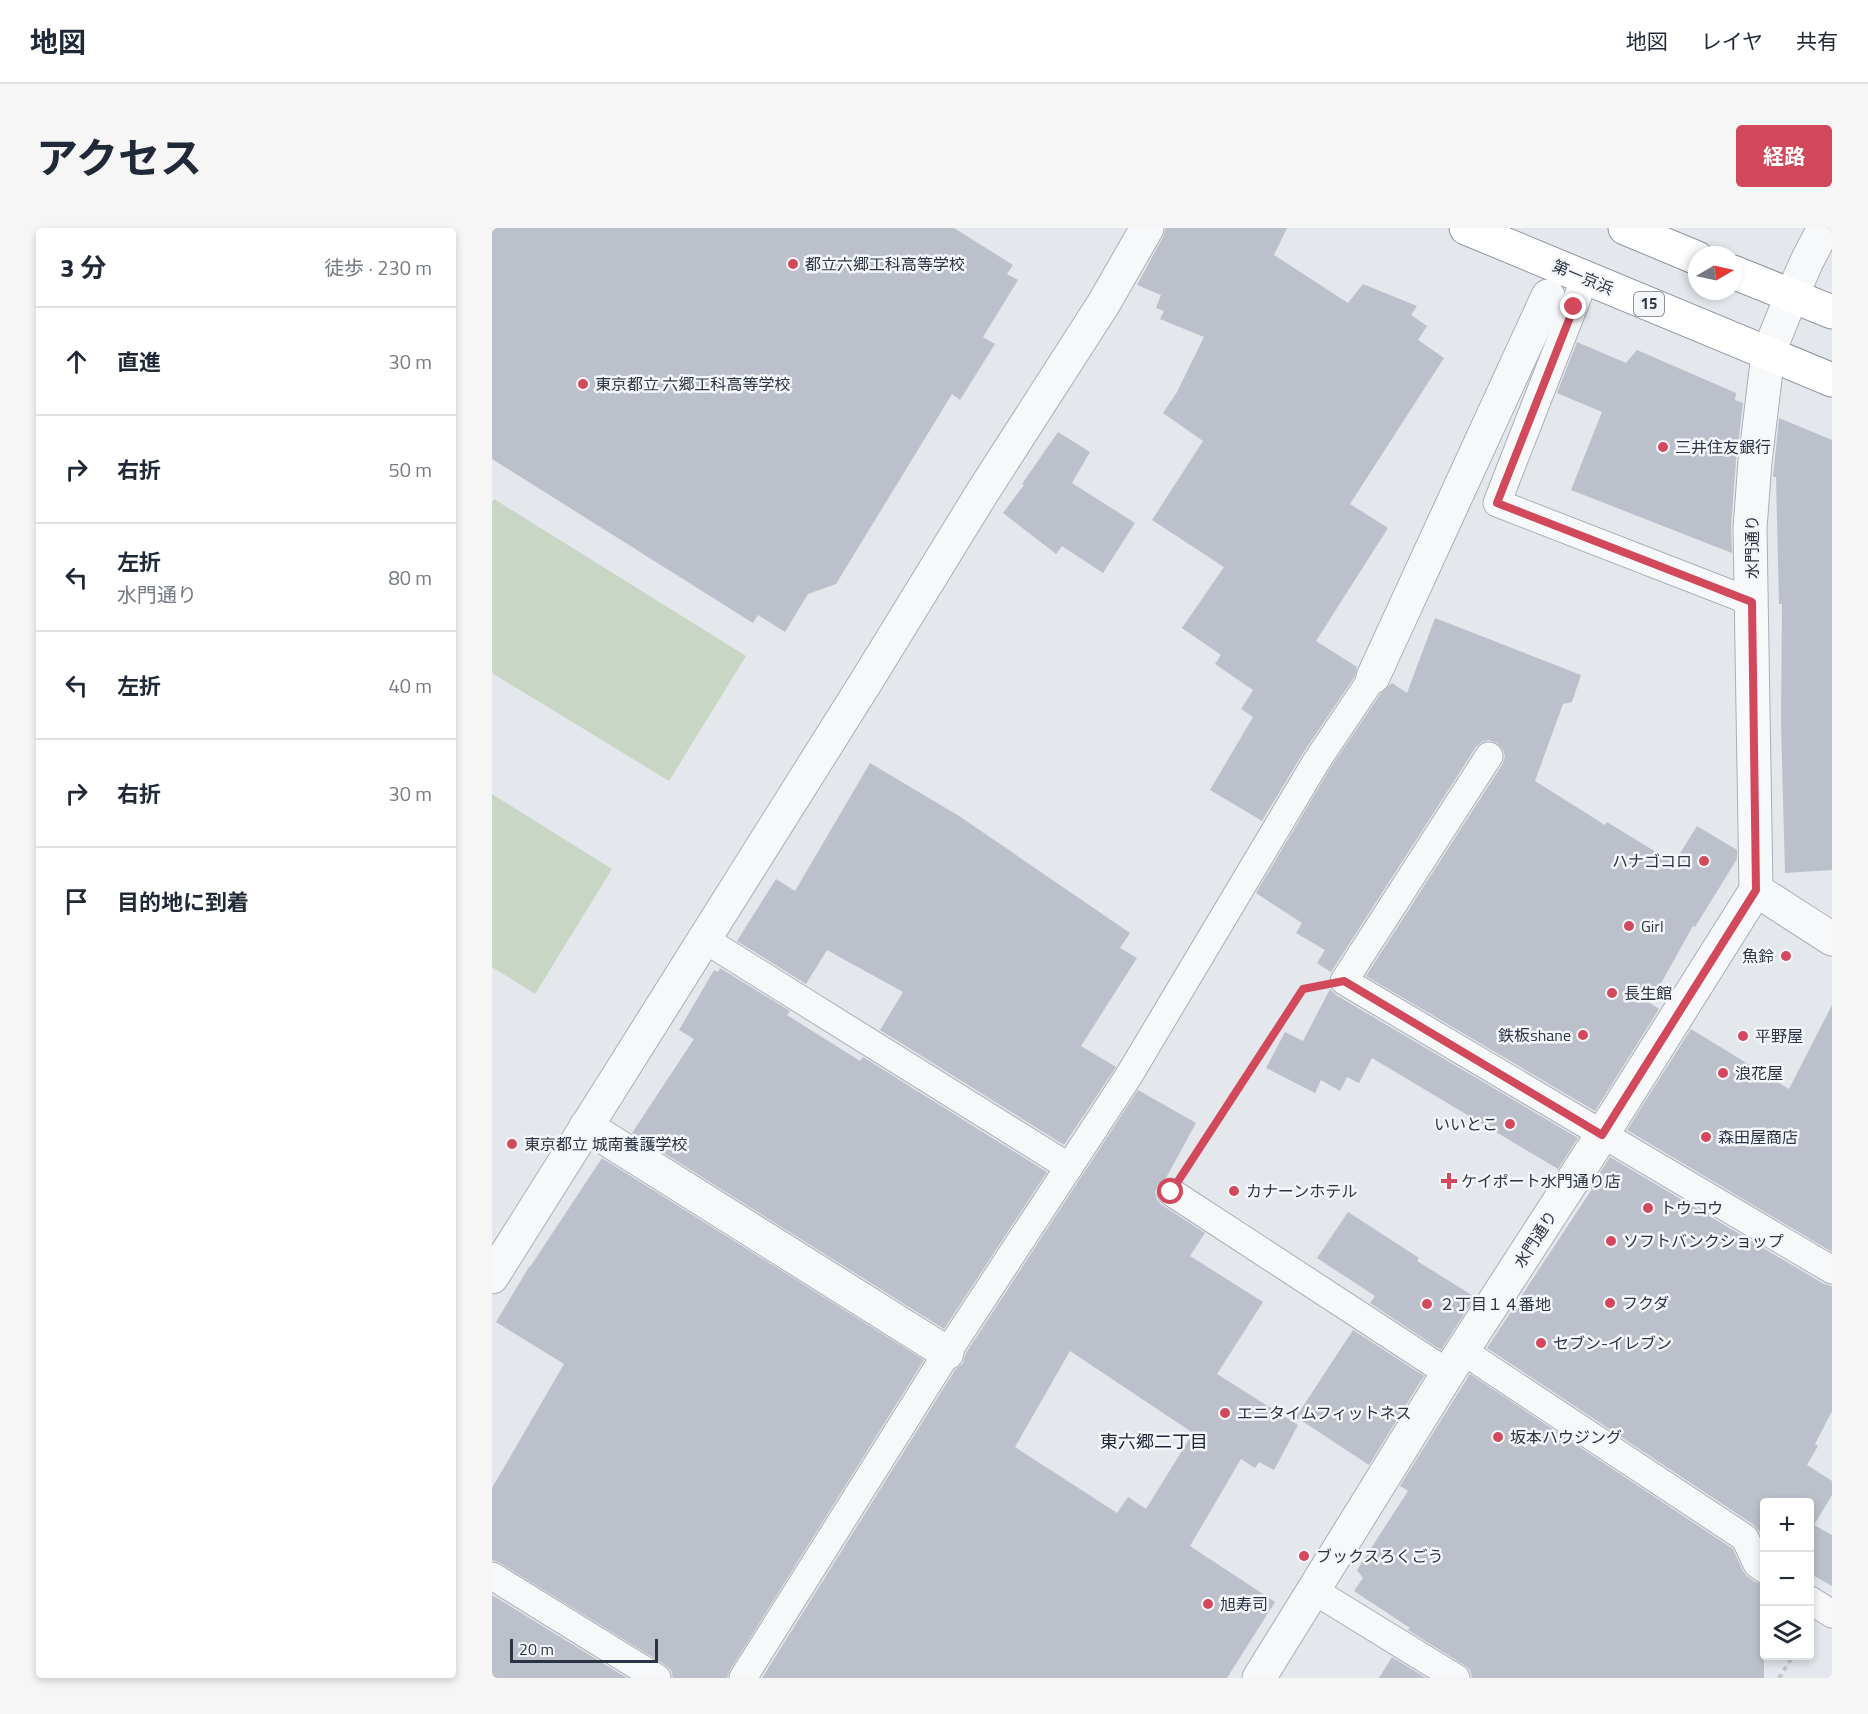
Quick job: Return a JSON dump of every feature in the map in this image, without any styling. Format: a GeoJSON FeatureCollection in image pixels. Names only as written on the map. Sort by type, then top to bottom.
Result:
{"type":"FeatureCollection","features":[{"type":"Feature","properties":{"kind":"highway","name":"第一京浜"},"geometry":{"type":"LineString","coordinates":[[1466,228],[1832,380]]}},
{"type":"Feature","properties":{"kind":"highway"},"geometry":{"type":"LineString","coordinates":[[1625,228],[1688,254]]}},
{"type":"Feature","properties":{"kind":"highway"},"geometry":{"type":"LineString","coordinates":[[1742,276],[1832,312]]}},
{"type":"Feature","properties":{"kind":"street"},"geometry":{"type":"LineString","coordinates":[[492,1277],[875,668],[982,493],[1104,303],[1147,228]]}},
{"type":"Feature","properties":{"kind":"street","name":"水門通り"},"geometry":{"type":"LineString","coordinates":[[1258,1678],[1455,1362],[1602,1135],[1756,890],[1750,528],[1755,462],[1768,354],[1807,261],[1824,228]]}},
{"type":"Feature","properties":{"kind":"street"},"geometry":{"type":"LineString","coordinates":[[1373,677],[1548,296]]}},
{"type":"Feature","properties":{"kind":"street"},"geometry":{"type":"LineString","coordinates":[[1756,890],[1832,939]]}},
{"type":"Feature","properties":{"kind":"street"},"geometry":{"type":"LineString","coordinates":[[586,1126],[947,1353]]}},
{"type":"Feature","properties":{"kind":"lane"},"geometry":{"type":"LineString","coordinates":[[1585,278],[1497,503],[1752,602]]}},
{"type":"Feature","properties":{"kind":"lane"},"geometry":{"type":"LineString","coordinates":[[743,1678],[947,1353],[1128,1077],[1316,762],[1373,677]]}},
{"type":"Feature","properties":{"kind":"lane"},"geometry":{"type":"LineString","coordinates":[[1489,756],[1344,981],[1832,1270]]}},
{"type":"Feature","properties":{"kind":"lane"},"geometry":{"type":"LineString","coordinates":[[704,939],[1069,1167]]}},
{"type":"Feature","properties":{"kind":"lane"},"geometry":{"type":"LineString","coordinates":[[1171,1192],[1745,1538],[1760,1566]]}},
{"type":"Feature","properties":{"kind":"lane"},"geometry":{"type":"LineString","coordinates":[[492,1576],[657,1678]]}},
{"type":"Feature","properties":{"kind":"lane"},"geometry":{"type":"LineString","coordinates":[[1313,1590],[1456,1678]]}},
{"type":"Feature","properties":{"kind":"lane"},"geometry":{"type":"LineString","coordinates":[[1814,1603],[1832,1614]]}},
{"type":"Feature","properties":{"kind":"path"},"geometry":{"type":"LineString","coordinates":[[1171,1192],[1303,989],[1344,981]]}},
{"type":"Feature","properties":{"kind":"path"},"geometry":{"type":"LineString","coordinates":[[1779,1678],[1790,1660]]}},
{"type":"Feature","properties":{"kind":"green space"},"geometry":{"type":"Polygon","coordinates":[[[494,499],[746,656],[669,781],[492,673],[492,503],[494,499]]]}},
{"type":"Feature","properties":{"kind":"green space"},"geometry":{"type":"Polygon","coordinates":[[[492,794],[612,869],[535,994],[492,967],[492,794]]]}},
{"type":"Feature","properties":{"kind":"building"},"geometry":{"type":"Polygon","coordinates":[[[492,228],[954,228],[1013,265],[1007,274],[1018,280],[983,337],[995,344],[960,400],[952,394],[836,584],[808,594],[785,632],[758,615],[753,623],[492,459],[492,228]]]}},
{"type":"Feature","properties":{"kind":"building"},"geometry":{"type":"Polygon","coordinates":[[[1166,228],[1287,228],[1274,255],[1348,303],[1363,284],[1417,306],[1411,315],[1427,326],[1418,340],[1444,358],[1350,504],[1388,528],[1316,641],[1357,667],[1355,676],[1303,753],[1262,821],[1210,790],[1253,717],[1241,709],[1253,690],[1215,664],[1221,655],[1182,628],[1224,567],[1152,520],[1203,441],[1163,413],[1177,392],[1204,337],[1160,319],[1164,311],[1156,308],[1161,295],[1137,285],[1166,228]]]}},
{"type":"Feature","properties":{"kind":"building"},"geometry":{"type":"Polygon","coordinates":[[[1577,342],[1626,363],[1637,350],[1736,393],[1735,400],[1743,403],[1731,527],[1732,553],[1571,490],[1602,412],[1557,393],[1577,342]]]}},
{"type":"Feature","properties":{"kind":"building"},"geometry":{"type":"Polygon","coordinates":[[[1779,418],[1832,440],[1832,870],[1785,873],[1781,723],[1782,604],[1779,604],[1776,477],[1773,477],[1779,418]]]}},
{"type":"Feature","properties":{"kind":"building"},"geometry":{"type":"Polygon","coordinates":[[[1058,432],[1090,452],[1072,483],[1135,523],[1103,573],[1062,546],[1056,554],[1003,513],[1058,432]]]}},
{"type":"Feature","properties":{"kind":"building"},"geometry":{"type":"Polygon","coordinates":[[[1435,618],[1581,675],[1572,702],[1563,704],[1535,781],[1605,825],[1607,822],[1674,863],[1697,826],[1737,850],[1737,859],[1695,927],[1693,926],[1650,1003],[1659,1009],[1595,1111],[1366,976],[1502,765],[1505,757],[1503,749],[1497,743],[1489,740],[1476,747],[1331,972],[1317,963],[1325,950],[1296,933],[1302,923],[1256,893],[1329,770],[1381,693],[1392,683],[1407,693],[1435,618]]]}},
{"type":"Feature","properties":{"kind":"building"},"geometry":{"type":"Polygon","coordinates":[[[870,763],[959,816],[1130,933],[1120,948],[1137,958],[1081,1046],[1116,1067],[1064,1145],[880,1030],[903,992],[827,950],[806,984],[737,941],[776,879],[795,891],[870,763]]]}},
{"type":"Feature","properties":{"kind":"building"},"geometry":{"type":"Polygon","coordinates":[[[720,968],[790,1011],[787,1015],[860,1061],[863,1057],[1047,1172],[944,1329],[632,1133],[694,1039],[679,1030],[714,970],[718,972],[720,968]]]}},
{"type":"Feature","properties":{"kind":"building"},"geometry":{"type":"Polygon","coordinates":[[[1330,989],[1336,995],[1578,1138],[1558,1169],[1372,1058],[1359,1083],[1347,1077],[1340,1091],[1321,1080],[1315,1093],[1266,1068],[1285,1032],[1303,1041],[1330,989]]]}},
{"type":"Feature","properties":{"kind":"building"},"geometry":{"type":"Polygon","coordinates":[[[1832,1005],[1832,1252],[1627,1130],[1691,1029],[1789,1089],[1832,1005]]]}},
{"type":"Feature","properties":{"kind":"building"},"geometry":{"type":"Polygon","coordinates":[[[1138,1090],[1196,1123],[1166,1178],[1158,1184],[1155,1192],[1157,1200],[1205,1233],[1190,1256],[1263,1302],[1217,1374],[1298,1425],[1274,1470],[1259,1462],[1255,1468],[1241,1459],[1190,1546],[1275,1602],[1227,1678],[762,1678],[955,1370],[963,1363],[966,1353],[1138,1090]],[[1070,1351],[1015,1447],[1117,1513],[1128,1497],[1146,1509],[1193,1433],[1070,1351]]]}},
{"type":"Feature","properties":{"kind":"building"},"geometry":{"type":"Polygon","coordinates":[[[1610,1157],[1824,1284],[1832,1286],[1832,1411],[1815,1444],[1818,1446],[1807,1465],[1832,1481],[1832,1495],[1814,1525],[1814,1498],[1760,1498],[1760,1533],[1754,1525],[1487,1348],[1592,1189],[1590,1188],[1610,1157]]]}},
{"type":"Feature","properties":{"kind":"building"},"geometry":{"type":"Polygon","coordinates":[[[602,1158],[924,1360],[727,1678],[673,1678],[671,1670],[665,1665],[492,1560],[492,1488],[564,1364],[496,1322],[529,1267],[602,1158]]]}},
{"type":"Feature","properties":{"kind":"building"},"geometry":{"type":"Polygon","coordinates":[[[1348,1212],[1419,1258],[1417,1261],[1475,1297],[1441,1350],[1370,1303],[1375,1296],[1317,1258],[1348,1212]]]}},
{"type":"Feature","properties":{"kind":"building"},"geometry":{"type":"Polygon","coordinates":[[[1353,1330],[1424,1376],[1369,1465],[1296,1417],[1353,1330]]]}},
{"type":"Feature","properties":{"kind":"building"},"geometry":{"type":"Polygon","coordinates":[[[1470,1374],[1733,1549],[1743,1571],[1755,1582],[1760,1583],[1760,1660],[1764,1660],[1764,1678],[1472,1678],[1470,1670],[1464,1665],[1408,1630],[1410,1628],[1354,1591],[1363,1578],[1357,1570],[1408,1491],[1400,1486],[1470,1374]]]}},
{"type":"Feature","properties":{"kind":"building"},"geometry":{"type":"Polygon","coordinates":[[[1814,1525],[1832,1535],[1832,1586],[1814,1576],[1814,1525]]]}},
{"type":"Feature","properties":{"kind":"building"},"geometry":{"type":"Polygon","coordinates":[[[492,1595],[627,1678],[492,1678],[492,1595]]]}},
{"type":"Feature","properties":{"kind":"building"},"geometry":{"type":"Polygon","coordinates":[[[1392,1657],[1426,1678],[1379,1678],[1392,1657]]]}},
{"type":"Feature","properties":{"kind":"place","name":"都立六郷工科高等学校"},"geometry":{"type":"Point","coordinates":[793,264]}},
{"type":"Feature","properties":{"kind":"place","name":"東京都立 六郷工科高等学校"},"geometry":{"type":"Point","coordinates":[583,384]}},
{"type":"Feature","properties":{"kind":"place","name":"三井住友銀行"},"geometry":{"type":"Point","coordinates":[1663,447]}},
{"type":"Feature","properties":{"kind":"place","name":"ハナゴコロ"},"geometry":{"type":"Point","coordinates":[1704,861]}},
{"type":"Feature","properties":{"kind":"place","name":"Girl"},"geometry":{"type":"Point","coordinates":[1629,926]}},
{"type":"Feature","properties":{"kind":"place","name":"魚鈴"},"geometry":{"type":"Point","coordinates":[1786,956]}},
{"type":"Feature","properties":{"kind":"place","name":"長生館"},"geometry":{"type":"Point","coordinates":[1612,993]}},
{"type":"Feature","properties":{"kind":"place","name":"鉄板shane"},"geometry":{"type":"Point","coordinates":[1583,1035]}},
{"type":"Feature","properties":{"kind":"place","name":"平野屋"},"geometry":{"type":"Point","coordinates":[1743,1036]}},
{"type":"Feature","properties":{"kind":"place","name":"浪花屋"},"geometry":{"type":"Point","coordinates":[1723,1073]}},
{"type":"Feature","properties":{"kind":"place","name":"いいとこ"},"geometry":{"type":"Point","coordinates":[1510,1124]}},
{"type":"Feature","properties":{"kind":"place","name":"森田屋商店"},"geometry":{"type":"Point","coordinates":[1706,1137]}},
{"type":"Feature","properties":{"kind":"place","name":"東京都立 城南養護学校"},"geometry":{"type":"Point","coordinates":[512,1144]}},
{"type":"Feature","properties":{"kind":"place","name":"ケイポート水門通り店"},"geometry":{"type":"Point","coordinates":[1449,1181]}},
{"type":"Feature","properties":{"kind":"place","name":"カナーンホテル"},"geometry":{"type":"Point","coordinates":[1234,1191]}},
{"type":"Feature","properties":{"kind":"place","name":"トウコウ"},"geometry":{"type":"Point","coordinates":[1648,1208]}},
{"type":"Feature","properties":{"kind":"place","name":"ソフトバンクショップ"},"geometry":{"type":"Point","coordinates":[1611,1241]}},
{"type":"Feature","properties":{"kind":"place","name":"フクダ"},"geometry":{"type":"Point","coordinates":[1610,1303]}},
{"type":"Feature","properties":{"kind":"place","name":"２丁目１４番地"},"geometry":{"type":"Point","coordinates":[1427,1304]}},
{"type":"Feature","properties":{"kind":"place","name":"セブン-イレブン"},"geometry":{"type":"Point","coordinates":[1541,1343]}},
{"type":"Feature","properties":{"kind":"place","name":"エニタイムフィットネス"},"geometry":{"type":"Point","coordinates":[1225,1413]}},
{"type":"Feature","properties":{"kind":"place","name":"坂本ハウジング"},"geometry":{"type":"Point","coordinates":[1498,1437]}},
{"type":"Feature","properties":{"kind":"place","name":"ブックスろくごう"},"geometry":{"type":"Point","coordinates":[1304,1556]}},
{"type":"Feature","properties":{"kind":"place","name":"旭寿司"},"geometry":{"type":"Point","coordinates":[1208,1604]}},
{"type":"Feature","properties":{"kind":"district","name":"東六郷二丁目"},"geometry":{"type":"Point","coordinates":[1154,1442]}},
{"type":"Feature","properties":{"kind":"route"},"geometry":{"type":"LineString","coordinates":[[1171,1192],[1303,989],[1344,981],[1602,1135],[1756,890],[1752,602],[1497,503],[1574,307]]}}]}
